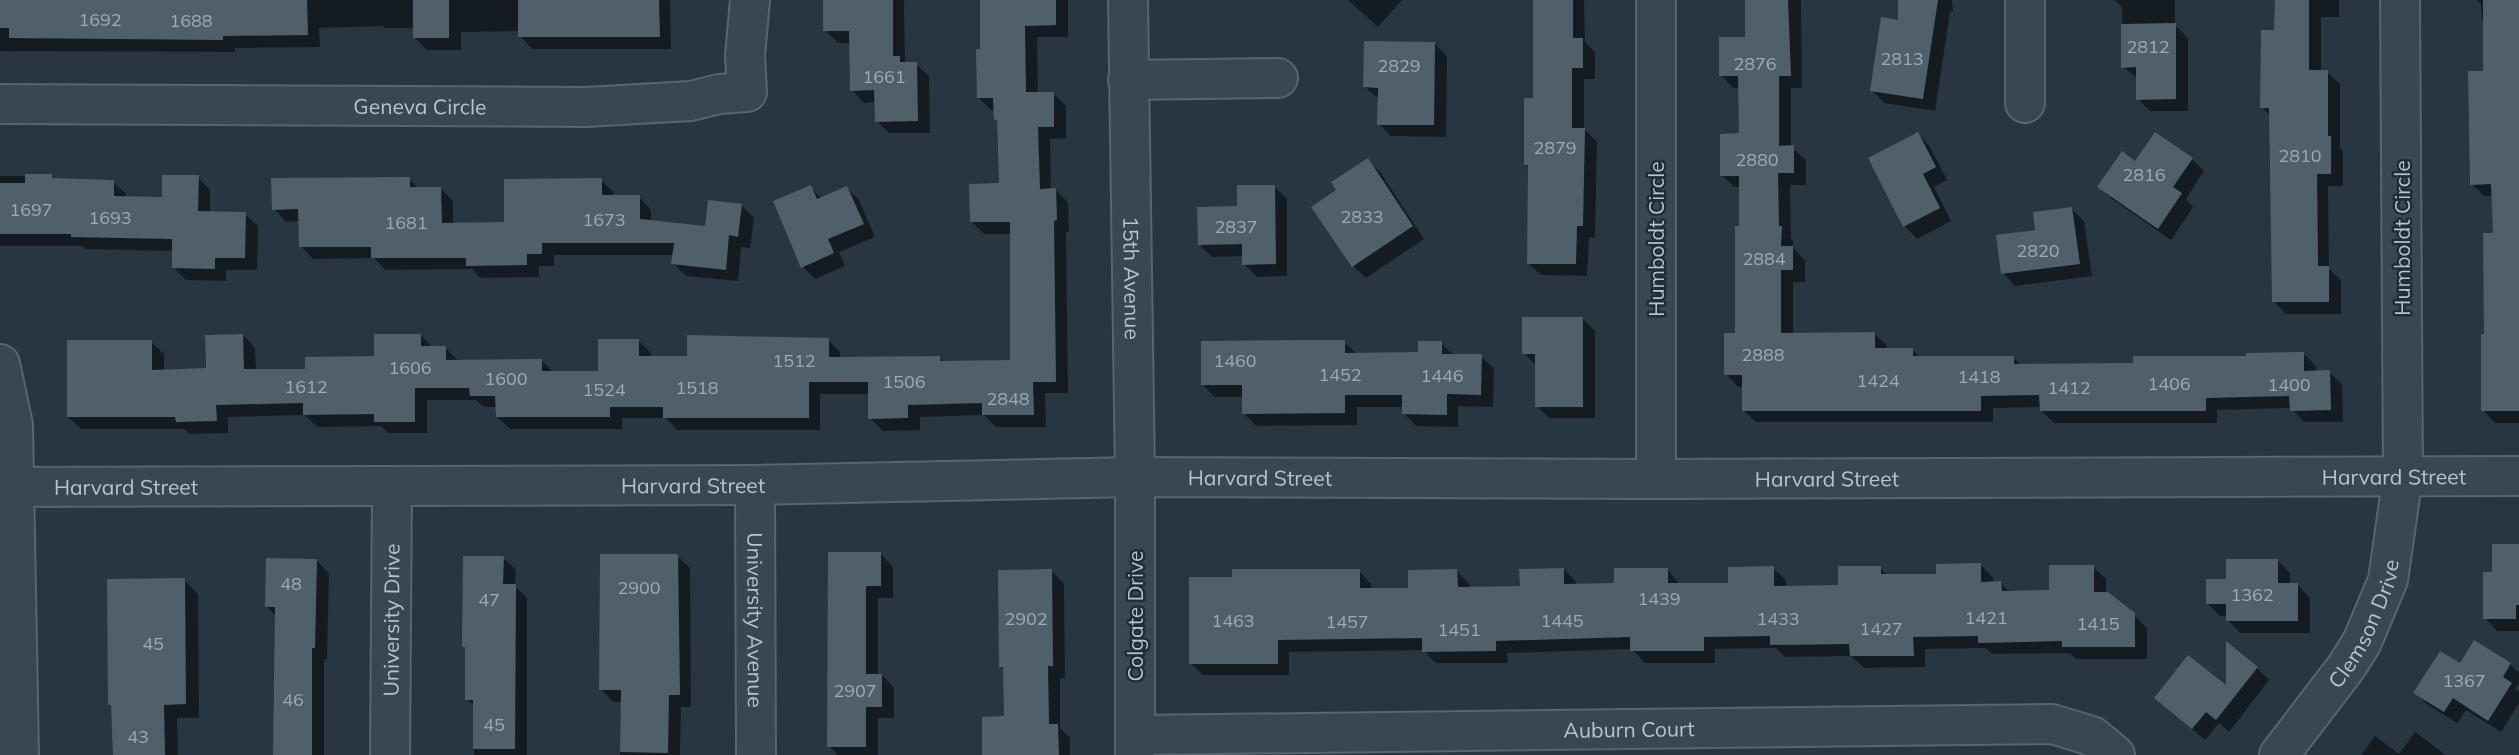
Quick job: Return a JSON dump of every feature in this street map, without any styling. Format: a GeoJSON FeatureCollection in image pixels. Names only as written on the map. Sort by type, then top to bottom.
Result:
{"type":"FeatureCollection","features":[{"type":"Feature","properties":{"kind":"street","name":"Geneva Circle"},"geometry":{"type":"LineString","coordinates":[[0,104],[586,107],[691,101],[719,94],[747,92],[745,56],[750,0]]}},
{"type":"Feature","properties":{"kind":"street","name":"15th Avenue"},"geometry":{"type":"LineString","coordinates":[[1128,0],[1135,477]]}},
{"type":"Feature","properties":{"kind":"street","name":"Humboldt Circle"},"geometry":{"type":"LineString","coordinates":[[1656,0],[1656,478]]}},
{"type":"Feature","properties":{"kind":"street"},"geometry":{"type":"LineString","coordinates":[[2025,0],[2025,103]]}},
{"type":"Feature","properties":{"kind":"street","name":"Humboldt Circle"},"geometry":{"type":"LineString","coordinates":[[2400,0],[2403,475]]}},
{"type":"Feature","properties":{"kind":"street"},"geometry":{"type":"LineString","coordinates":[[1128,80],[1278,78]]}},
{"type":"Feature","properties":{"kind":"street"},"geometry":{"type":"LineString","coordinates":[[0,364],[13,425],[6,487],[13,746]]}},
{"type":"Feature","properties":{"kind":"street","name":"Clemson Drive"},"geometry":{"type":"LineString","coordinates":[[2279,755],[2347,666],[2362,642],[2388,580],[2403,475]]}},
{"type":"Feature","properties":{"kind":"street","name":"Harvard Street"},"geometry":{"type":"LineString","coordinates":[[6,487],[755,485],[1135,477],[2519,475]]}},
{"type":"Feature","properties":{"kind":"street","name":"Colgate Drive"},"geometry":{"type":"LineString","coordinates":[[1135,477],[1135,745]]}},
{"type":"Feature","properties":{"kind":"street","name":"University Avenue"},"geometry":{"type":"LineString","coordinates":[[755,485],[756,755]]}},
{"type":"Feature","properties":{"kind":"street","name":"University Drive"},"geometry":{"type":"LineString","coordinates":[[390,755],[392,486]]}},
{"type":"Feature","properties":{"kind":"street","name":"Auburn Court"},"geometry":{"type":"LineString","coordinates":[[1135,745],[2052,724],[2092,736],[2115,755]]}},
{"type":"Feature","properties":{"kind":"building"},"geometry":{"type":"Polygon","coordinates":[[[0,0],[307,0],[308,35],[223,36],[223,40],[9,38],[9,28],[0,28],[0,0]]]}},
{"type":"Feature","properties":{"kind":"building"},"geometry":{"type":"Polygon","coordinates":[[[413,0],[449,0],[449,38],[413,38],[413,0]]]}},
{"type":"Feature","properties":{"kind":"building"},"geometry":{"type":"Polygon","coordinates":[[[518,0],[659,0],[660,37],[518,37],[518,0]]]}},
{"type":"Feature","properties":{"kind":"building"},"geometry":{"type":"Polygon","coordinates":[[[823,0],[893,0],[893,56],[900,56],[900,62],[917,62],[918,121],[875,122],[874,90],[850,91],[849,31],[823,31],[823,0]]]}},
{"type":"Feature","properties":{"kind":"building"},"geometry":{"type":"Polygon","coordinates":[[[980,0],[1056,0],[1056,25],[1025,26],[1026,92],[1054,92],[1054,127],[1038,127],[1040,189],[1056,188],[1057,220],[1054,221],[1056,382],[1033,382],[1034,415],[982,415],[982,403],[908,405],[908,418],[868,419],[868,382],[809,382],[809,418],[663,418],[663,407],[610,407],[610,417],[496,417],[495,396],[470,396],[469,388],[415,388],[415,422],[374,422],[374,414],[303,415],[303,403],[216,405],[217,421],[176,422],[175,417],[67,417],[67,340],[152,340],[152,370],[206,368],[205,335],[243,334],[244,369],[305,369],[305,357],[374,356],[374,334],[421,334],[421,346],[446,346],[446,360],[542,359],[542,371],[598,371],[598,339],[639,339],[639,356],[687,356],[687,335],[829,338],[829,357],[940,356],[940,361],[1010,360],[1010,222],[970,222],[969,184],[999,183],[997,120],[994,120],[993,98],[977,98],[976,49],[980,49],[980,0]]]}},
{"type":"Feature","properties":{"kind":"building"},"geometry":{"type":"Polygon","coordinates":[[[1533,0],[1573,0],[1573,38],[1583,38],[1583,68],[1572,68],[1572,128],[1585,128],[1583,226],[1577,226],[1576,264],[1527,264],[1528,165],[1524,165],[1524,98],[1533,98],[1533,0]]]}},
{"type":"Feature","properties":{"kind":"building"},"geometry":{"type":"Polygon","coordinates":[[[1745,0],[1788,0],[1791,76],[1779,76],[1779,146],[1794,145],[1794,173],[1778,173],[1781,246],[1793,246],[1793,270],[1781,270],[1781,333],[1875,332],[1875,348],[1913,348],[1913,356],[2014,356],[2014,364],[2133,363],[2133,356],[2246,356],[2246,353],[2304,352],[2304,371],[2330,370],[2331,410],[2290,411],[2289,396],[2206,398],[2206,411],[2040,411],[2039,395],[1981,396],[1981,411],[1742,411],[1742,375],[1724,375],[1724,333],[1735,333],[1735,226],[1739,226],[1739,176],[1720,176],[1720,134],[1739,133],[1738,76],[1719,76],[1719,37],[1745,37],[1745,0]]]}},
{"type":"Feature","properties":{"kind":"building"},"geometry":{"type":"Polygon","coordinates":[[[1898,0],[1938,0],[1923,99],[1870,91],[1881,17],[1898,20],[1898,0]]]}},
{"type":"Feature","properties":{"kind":"building"},"geometry":{"type":"Polygon","coordinates":[[[2275,0],[2309,0],[2309,70],[2328,70],[2331,174],[2317,174],[2318,266],[2329,266],[2329,302],[2272,302],[2269,108],[2260,108],[2261,30],[2274,30],[2275,0]]]}},
{"type":"Feature","properties":{"kind":"building"},"geometry":{"type":"Polygon","coordinates":[[[2483,0],[2519,0],[2519,411],[2481,411],[2481,334],[2484,334],[2483,233],[2493,233],[2491,184],[2470,185],[2468,71],[2483,71],[2483,0]]]}},
{"type":"Feature","properties":{"kind":"building"},"geometry":{"type":"Polygon","coordinates":[[[2176,23],[2176,99],[2136,100],[2136,67],[2121,68],[2121,24],[2176,23]]]}},
{"type":"Feature","properties":{"kind":"building"},"geometry":{"type":"Polygon","coordinates":[[[1364,41],[1435,42],[1434,125],[1377,125],[1378,88],[1363,87],[1364,41]]]}},
{"type":"Feature","properties":{"kind":"building"},"geometry":{"type":"Polygon","coordinates":[[[1918,132],[1936,167],[1923,174],[1940,208],[1903,227],[1868,158],[1918,132]]]}},
{"type":"Feature","properties":{"kind":"building"},"geometry":{"type":"Polygon","coordinates":[[[2155,132],[2193,158],[2173,187],[2182,193],[2158,229],[2097,187],[2122,151],[2135,161],[2155,132]]]}},
{"type":"Feature","properties":{"kind":"building"},"geometry":{"type":"Polygon","coordinates":[[[1368,158],[1413,226],[1352,267],[1311,207],[1336,190],[1331,182],[1368,158]]]}},
{"type":"Feature","properties":{"kind":"building"},"geometry":{"type":"Polygon","coordinates":[[[25,174],[52,174],[52,178],[114,180],[114,196],[162,197],[162,175],[199,175],[198,211],[246,212],[245,258],[215,258],[215,269],[172,268],[172,239],[0,234],[0,183],[25,183],[25,174]]]}},
{"type":"Feature","properties":{"kind":"building"},"geometry":{"type":"Polygon","coordinates":[[[410,177],[410,187],[441,187],[442,223],[504,222],[504,179],[602,178],[602,195],[640,195],[640,219],[705,226],[708,200],[742,204],[738,237],[729,235],[726,270],[671,264],[674,243],[542,243],[542,254],[527,254],[527,265],[466,266],[466,258],[371,258],[371,247],[299,247],[298,209],[272,210],[271,178],[410,177]]]}},
{"type":"Feature","properties":{"kind":"building"},"geometry":{"type":"Polygon","coordinates":[[[811,185],[817,199],[847,186],[864,224],[828,239],[834,253],[801,268],[773,201],[811,185]]]}},
{"type":"Feature","properties":{"kind":"building"},"geometry":{"type":"Polygon","coordinates":[[[1237,185],[1275,185],[1276,264],[1242,265],[1242,244],[1198,245],[1197,207],[1237,206],[1237,185]]]}},
{"type":"Feature","properties":{"kind":"building"},"geometry":{"type":"Polygon","coordinates":[[[2072,207],[2080,264],[2001,274],[1996,235],[2035,230],[2033,212],[2072,207]]]}},
{"type":"Feature","properties":{"kind":"building"},"geometry":{"type":"Polygon","coordinates":[[[1522,317],[1583,317],[1583,407],[1535,407],[1535,354],[1522,354],[1522,317]]]}},
{"type":"Feature","properties":{"kind":"building"},"geometry":{"type":"Polygon","coordinates":[[[1345,340],[1345,353],[1418,352],[1418,341],[1442,341],[1442,354],[1482,354],[1481,395],[1447,394],[1447,415],[1402,414],[1402,395],[1345,395],[1345,413],[1242,414],[1242,385],[1201,385],[1201,341],[1345,340]]]}},
{"type":"Feature","properties":{"kind":"building"},"geometry":{"type":"Polygon","coordinates":[[[2492,544],[2519,544],[2519,605],[2516,605],[2516,619],[2483,619],[2483,572],[2492,572],[2492,544]]]}},
{"type":"Feature","properties":{"kind":"building"},"geometry":{"type":"Polygon","coordinates":[[[828,552],[881,552],[881,586],[866,586],[866,674],[882,674],[882,707],[866,707],[866,747],[827,747],[828,552]]]}},
{"type":"Feature","properties":{"kind":"building"},"geometry":{"type":"Polygon","coordinates":[[[600,554],[678,554],[680,695],[669,695],[668,753],[620,752],[621,690],[599,690],[600,554]]]}},
{"type":"Feature","properties":{"kind":"building"},"geometry":{"type":"Polygon","coordinates":[[[463,556],[504,556],[503,584],[516,584],[515,749],[473,749],[473,700],[465,700],[465,647],[462,647],[463,556]]]}},
{"type":"Feature","properties":{"kind":"building"},"geometry":{"type":"Polygon","coordinates":[[[266,558],[317,559],[315,648],[312,648],[312,755],[273,755],[275,607],[265,607],[266,558]]]}},
{"type":"Feature","properties":{"kind":"building"},"geometry":{"type":"Polygon","coordinates":[[[2226,559],[2278,559],[2278,583],[2298,583],[2298,621],[2226,621],[2226,604],[2206,604],[2206,579],[2226,579],[2226,559]]]}},
{"type":"Feature","properties":{"kind":"building"},"geometry":{"type":"Polygon","coordinates":[[[1981,563],[1981,582],[2001,581],[2002,591],[2049,590],[2049,565],[2094,565],[2094,592],[2108,592],[2135,613],[2135,647],[2062,647],[2062,641],[1978,643],[1978,636],[1913,637],[1914,656],[1850,656],[1849,644],[1770,645],[1770,636],[1704,637],[1704,651],[1630,651],[1630,637],[1496,641],[1496,651],[1422,652],[1422,638],[1278,640],[1278,664],[1189,664],[1189,577],[1232,577],[1232,569],[1360,569],[1360,588],[1408,588],[1408,570],[1457,569],[1458,587],[1520,586],[1519,569],[1564,568],[1564,584],[1614,583],[1614,568],[1668,568],[1668,583],[1728,583],[1728,567],[1774,566],[1774,586],[1838,585],[1838,566],[1881,566],[1881,574],[1936,574],[1936,564],[1981,563]]]}},
{"type":"Feature","properties":{"kind":"building"},"geometry":{"type":"Polygon","coordinates":[[[1052,569],[1053,666],[1048,666],[1049,724],[1058,724],[1059,755],[982,755],[982,717],[1004,716],[1003,667],[999,667],[998,570],[1052,569]]]}},
{"type":"Feature","properties":{"kind":"building"},"geometry":{"type":"Polygon","coordinates":[[[185,578],[186,704],[164,705],[165,755],[113,755],[111,705],[108,705],[107,579],[185,578]]]}},
{"type":"Feature","properties":{"kind":"building"},"geometry":{"type":"Polygon","coordinates":[[[2474,640],[2511,663],[2503,677],[2512,683],[2488,721],[2453,698],[2444,712],[2413,693],[2440,651],[2460,663],[2474,640]]]}},
{"type":"Feature","properties":{"kind":"building"},"geometry":{"type":"Polygon","coordinates":[[[2226,641],[2258,667],[2216,720],[2206,712],[2192,729],[2154,698],[2188,655],[2226,685],[2226,641]]]}}]}
